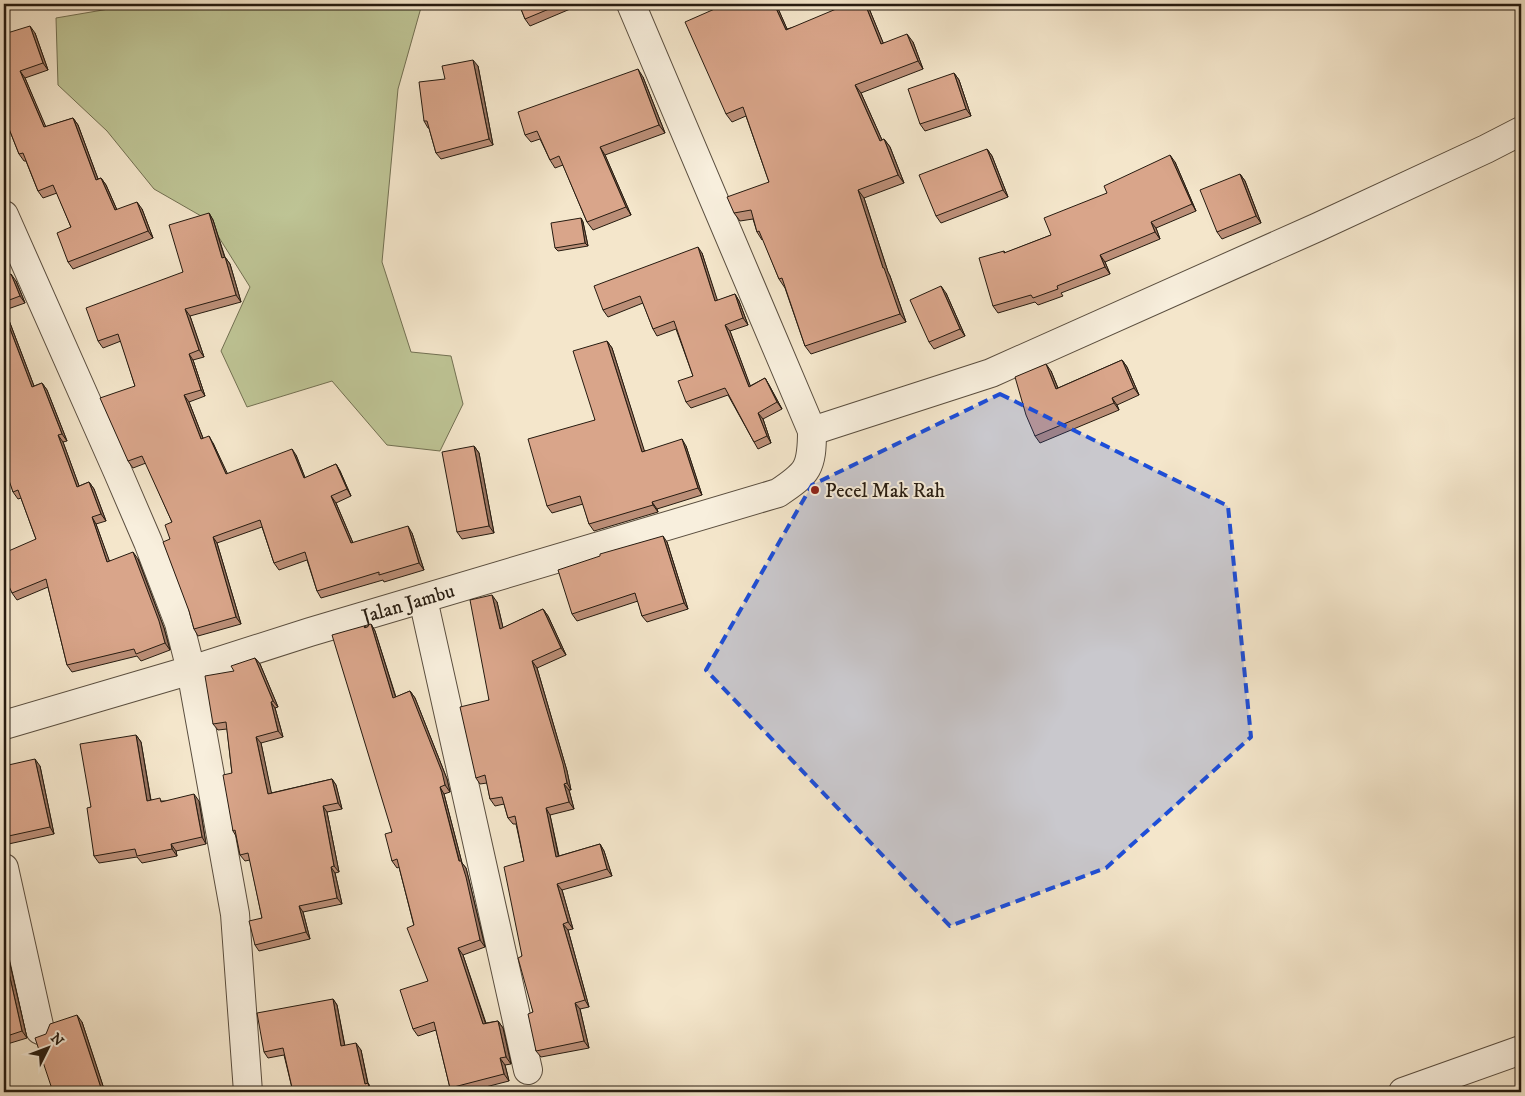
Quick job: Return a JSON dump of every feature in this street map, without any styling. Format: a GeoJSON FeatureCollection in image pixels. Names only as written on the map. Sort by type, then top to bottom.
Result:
{"type":"FeatureCollection","features":[{"type":"Feature","properties":{"kind":"street"},"geometry":{"type":"LineString","coordinates":[[631,4],[812,431],[991,372],[1309,232],[1521,131]]}},
{"type":"Feature","properties":{"kind":"street"},"geometry":{"type":"LineString","coordinates":[[4,215],[148,542],[179,623],[191,670],[235,914],[248,1092]]}},
{"type":"Feature","properties":{"kind":"street","name":"Jalan Jambu"},"geometry":{"type":"LineString","coordinates":[[4,725],[778,493],[795,482],[807,469],[812,453],[812,431]]}},
{"type":"Feature","properties":{"kind":"street"},"geometry":{"type":"LineString","coordinates":[[423,599],[528,1070]]}},
{"type":"Feature","properties":{"kind":"street"},"geometry":{"type":"LineString","coordinates":[[4,868],[40,1030]]}},
{"type":"Feature","properties":{"kind":"street"},"geometry":{"type":"LineString","coordinates":[[1402,1092],[1521,1050]]}},
{"type":"Feature","properties":{"kind":"highlighted area"},"geometry":{"type":"Polygon","coordinates":[[[1000,394],[1228,506],[1251,737],[1106,868],[950,926],[706,670],[812,485],[1000,394]]]}},
{"type":"Feature","properties":{"kind":"green space"},"geometry":{"type":"Polygon","coordinates":[[[138,4],[422,4],[398,89],[382,262],[411,352],[451,356],[463,404],[440,451],[387,445],[332,381],[247,407],[221,351],[250,287],[208,220],[154,189],[107,131],[58,85],[56,18],[138,4]]]}},
{"type":"Feature","properties":{"kind":"building"},"geometry":{"type":"Polygon","coordinates":[[[519,4],[561,4],[525,19],[519,4]]]}},
{"type":"Feature","properties":{"kind":"building"},"geometry":{"type":"Polygon","coordinates":[[[726,4],[774,4],[786,30],[848,4],[865,4],[881,44],[907,34],[918,61],[855,85],[880,141],[884,139],[898,175],[858,190],[900,314],[805,346],[782,278],[779,279],[759,231],[757,232],[751,210],[734,213],[727,197],[769,182],[743,107],[726,114],[685,22],[726,4]]]}},
{"type":"Feature","properties":{"kind":"building"},"geometry":{"type":"Polygon","coordinates":[[[30,26],[43,63],[20,71],[44,127],[73,118],[96,180],[101,178],[115,210],[137,202],[148,231],[68,262],[57,233],[71,227],[53,185],[38,191],[23,153],[19,154],[4,116],[4,34],[30,26]]]}},
{"type":"Feature","properties":{"kind":"building"},"geometry":{"type":"Polygon","coordinates":[[[473,60],[489,139],[436,153],[427,121],[424,121],[419,82],[445,79],[442,66],[473,60]]]}},
{"type":"Feature","properties":{"kind":"building"},"geometry":{"type":"Polygon","coordinates":[[[638,69],[659,125],[600,147],[626,207],[587,222],[559,156],[550,160],[537,131],[525,135],[518,112],[638,69]]]}},
{"type":"Feature","properties":{"kind":"building"},"geometry":{"type":"Polygon","coordinates":[[[954,73],[966,109],[920,124],[908,89],[954,73]]]}},
{"type":"Feature","properties":{"kind":"building"},"geometry":{"type":"Polygon","coordinates":[[[987,149],[1003,190],[936,216],[919,175],[987,149]]]}},
{"type":"Feature","properties":{"kind":"building"},"geometry":{"type":"Polygon","coordinates":[[[1170,155],[1192,204],[1151,222],[1155,232],[1100,255],[1105,267],[1057,286],[1058,289],[1033,298],[1031,295],[993,306],[979,258],[1004,251],[1004,253],[1051,235],[1044,218],[1107,193],[1104,186],[1170,155]]]}},
{"type":"Feature","properties":{"kind":"building"},"geometry":{"type":"Polygon","coordinates":[[[1240,174],[1256,216],[1217,232],[1200,190],[1240,174]]]}},
{"type":"Feature","properties":{"kind":"building"},"geometry":{"type":"Polygon","coordinates":[[[209,213],[222,258],[225,257],[236,295],[185,309],[199,350],[189,354],[201,390],[184,395],[201,439],[209,436],[226,474],[292,449],[304,478],[336,464],[347,489],[331,496],[351,543],[408,526],[419,563],[379,575],[379,572],[317,591],[305,552],[274,563],[260,520],[213,537],[236,617],[194,629],[163,542],[170,539],[165,525],[172,522],[142,456],[128,461],[100,398],[135,386],[118,334],[98,341],[86,308],[183,272],[169,225],[209,213]]]}},
{"type":"Feature","properties":{"kind":"building"},"geometry":{"type":"Polygon","coordinates":[[[581,218],[585,243],[555,248],[551,223],[581,218]]]}},
{"type":"Feature","properties":{"kind":"building"},"geometry":{"type":"Polygon","coordinates":[[[698,247],[715,301],[735,294],[743,318],[725,325],[749,387],[765,378],[777,402],[758,413],[767,436],[754,442],[725,388],[686,402],[678,381],[693,376],[674,321],[653,329],[640,296],[603,310],[594,286],[698,247]]]}},
{"type":"Feature","properties":{"kind":"building"},"geometry":{"type":"Polygon","coordinates":[[[11,274],[20,296],[4,302],[4,277],[11,274]]]}},
{"type":"Feature","properties":{"kind":"building"},"geometry":{"type":"Polygon","coordinates":[[[941,286],[960,329],[929,342],[910,300],[941,286]]]}},
{"type":"Feature","properties":{"kind":"building"},"geometry":{"type":"Polygon","coordinates":[[[4,313],[32,387],[42,383],[62,434],[58,435],[77,487],[89,482],[101,514],[92,517],[107,562],[133,552],[159,621],[165,643],[136,654],[134,649],[67,665],[46,579],[12,593],[4,575],[4,553],[36,539],[18,490],[13,492],[4,466],[6,464],[4,458],[4,313]]]}},
{"type":"Feature","properties":{"kind":"building"},"geometry":{"type":"Polygon","coordinates":[[[607,341],[642,452],[682,439],[698,488],[652,502],[653,505],[589,524],[580,496],[547,506],[528,439],[595,420],[573,351],[607,341]]]}},
{"type":"Feature","properties":{"kind":"building"},"geometry":{"type":"Polygon","coordinates":[[[1122,360],[1134,388],[1112,398],[1114,403],[1035,436],[1026,415],[1015,377],[1046,364],[1056,389],[1122,360]]]}},
{"type":"Feature","properties":{"kind":"building"},"geometry":{"type":"Polygon","coordinates":[[[474,446],[489,526],[457,532],[442,452],[474,446]]]}},
{"type":"Feature","properties":{"kind":"building"},"geometry":{"type":"Polygon","coordinates":[[[663,536],[684,603],[642,616],[635,593],[572,614],[558,570],[600,556],[600,554],[663,536]]]}},
{"type":"Feature","properties":{"kind":"building"},"geometry":{"type":"Polygon","coordinates":[[[492,595],[500,629],[543,609],[561,648],[532,661],[567,783],[564,784],[569,802],[546,808],[556,857],[600,844],[607,869],[557,884],[568,922],[563,924],[585,1000],[575,1003],[584,1041],[536,1051],[528,1014],[533,1012],[518,958],[522,956],[504,867],[524,861],[515,816],[508,818],[502,797],[490,799],[485,775],[476,778],[460,707],[489,700],[470,600],[492,595]]]}},
{"type":"Feature","properties":{"kind":"building"},"geometry":{"type":"Polygon","coordinates":[[[371,624],[393,698],[410,691],[442,772],[445,785],[440,787],[459,861],[461,861],[466,877],[480,940],[458,948],[483,1024],[498,1021],[506,1057],[500,1058],[504,1074],[450,1088],[434,1022],[413,1029],[400,990],[428,981],[407,928],[414,925],[397,859],[392,861],[385,834],[392,832],[332,635],[371,624]]]}},
{"type":"Feature","properties":{"kind":"building"},"geometry":{"type":"Polygon","coordinates":[[[255,658],[273,701],[271,702],[278,731],[256,737],[268,794],[332,779],[338,803],[323,806],[334,866],[331,867],[337,898],[299,906],[306,932],[255,945],[249,921],[262,918],[248,853],[240,855],[235,830],[233,831],[223,775],[232,773],[226,722],[213,724],[205,676],[234,671],[231,666],[255,658]]]}},
{"type":"Feature","properties":{"kind":"building"},"geometry":{"type":"Polygon","coordinates":[[[136,735],[147,801],[160,798],[161,802],[194,794],[202,837],[171,844],[172,849],[137,856],[135,849],[94,856],[87,808],[91,807],[80,744],[136,735]]]}},
{"type":"Feature","properties":{"kind":"building"},"geometry":{"type":"Polygon","coordinates":[[[35,759],[50,827],[4,837],[4,766],[35,759]]]}},
{"type":"Feature","properties":{"kind":"building"},"geometry":{"type":"Polygon","coordinates":[[[4,951],[22,1031],[4,1037],[4,951]]]}},
{"type":"Feature","properties":{"kind":"building"},"geometry":{"type":"Polygon","coordinates":[[[333,999],[341,1046],[356,1043],[365,1084],[368,1083],[370,1092],[293,1092],[283,1048],[264,1052],[257,1013],[333,999]]]}},
{"type":"Feature","properties":{"kind":"building"},"geometry":{"type":"Polygon","coordinates":[[[77,1015],[101,1088],[87,1092],[53,1092],[35,1038],[46,1034],[50,1024],[77,1015]]]}},
{"type":"Feature","properties":{"kind":"place","name":"Pecel Mak Rah"},"geometry":{"type":"Point","coordinates":[815,490]}}]}
